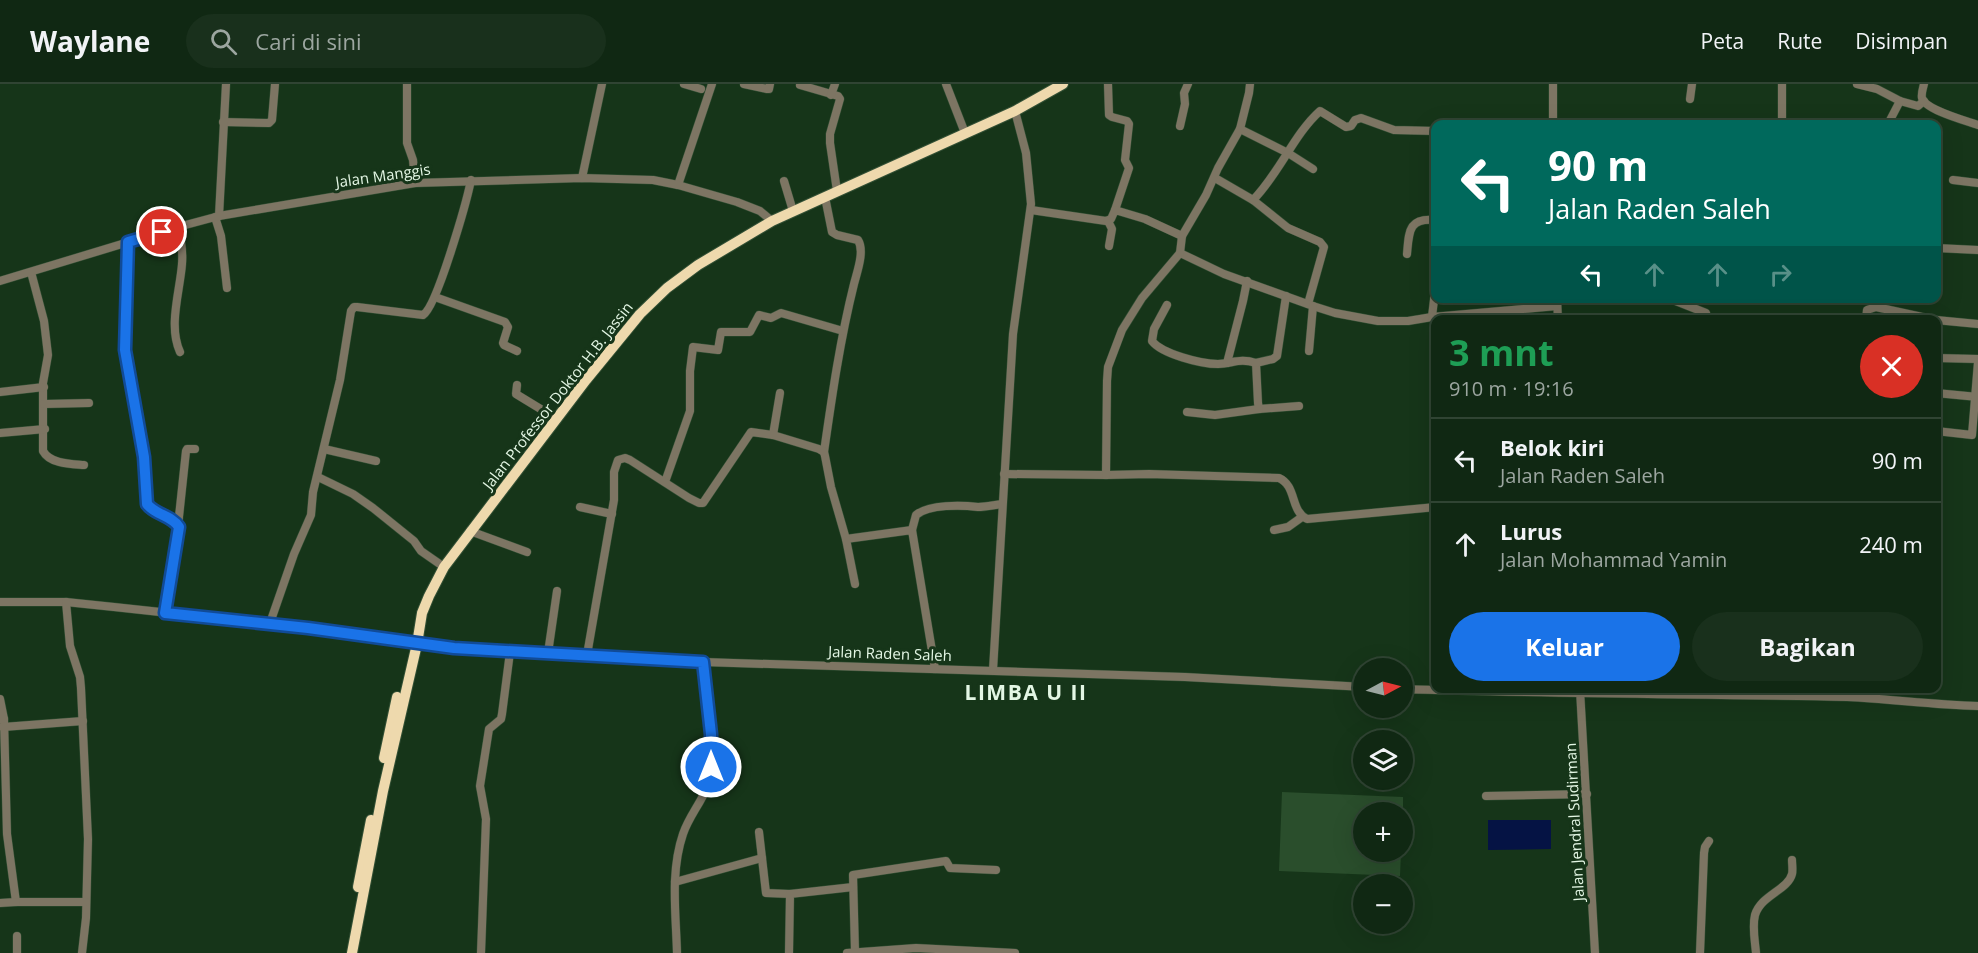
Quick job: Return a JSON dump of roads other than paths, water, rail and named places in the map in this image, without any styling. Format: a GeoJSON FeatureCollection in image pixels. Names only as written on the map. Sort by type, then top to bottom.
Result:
{"type":"FeatureCollection","features":[{"type":"Feature","properties":{"kind":"highway","name":"Jalan Professor Doktor H.B. Jassin"},"geometry":{"type":"LineString","coordinates":[[352,953],[388,738],[429,596],[444,567],[470,531],[640,314],[667,288],[698,265],[772,221],[1015,111],[1049,87],[1063,84]]}},
{"type":"Feature","properties":{"kind":"highway","name":"Jalan Professor Doktor H.B. Jassin"},"geometry":{"type":"LineString","coordinates":[[345,953],[374,822]]}},
{"type":"Feature","properties":{"kind":"street"},"geometry":{"type":"LineString","coordinates":[[226,84],[217,217],[227,288]]}},
{"type":"Feature","properties":{"kind":"street"},"geometry":{"type":"LineString","coordinates":[[223,122],[269,123],[272,120],[275,84]]}},
{"type":"Feature","properties":{"kind":"street"},"geometry":{"type":"LineString","coordinates":[[407,84],[407,143],[413,160],[415,183]]}},
{"type":"Feature","properties":{"kind":"street"},"geometry":{"type":"LineString","coordinates":[[582,178],[602,84]]}},
{"type":"Feature","properties":{"kind":"street"},"geometry":{"type":"LineString","coordinates":[[684,84],[701,89]]}},
{"type":"Feature","properties":{"kind":"street"},"geometry":{"type":"LineString","coordinates":[[678,185],[712,84]]}},
{"type":"Feature","properties":{"kind":"street"},"geometry":{"type":"LineString","coordinates":[[744,84],[769,89],[770,84]]}},
{"type":"Feature","properties":{"kind":"street"},"geometry":{"type":"LineString","coordinates":[[799,84],[838,96],[840,99],[830,134],[837,190]]}},
{"type":"Feature","properties":{"kind":"street"},"geometry":{"type":"LineString","coordinates":[[831,95],[835,84]]}},
{"type":"Feature","properties":{"kind":"street"},"geometry":{"type":"LineString","coordinates":[[946,84],[965,133]]}},
{"type":"Feature","properties":{"kind":"street"},"geometry":{"type":"LineString","coordinates":[[1108,84],[1109,115],[1127,122],[1129,127],[1125,160],[1129,168],[1115,210],[1108,221]]}},
{"type":"Feature","properties":{"kind":"street"},"geometry":{"type":"LineString","coordinates":[[1180,126],[1185,104],[1184,93],[1188,84]]}},
{"type":"Feature","properties":{"kind":"street"},"geometry":{"type":"LineString","coordinates":[[1106,475],[1107,381],[1112,355],[1122,330],[1142,298],[1180,253],[1182,236],[1240,129],[1250,84]]}},
{"type":"Feature","properties":{"kind":"street"},"geometry":{"type":"LineString","coordinates":[[1553,84],[1553,120]]}},
{"type":"Feature","properties":{"kind":"street"},"geometry":{"type":"LineString","coordinates":[[1690,99],[1692,84]]}},
{"type":"Feature","properties":{"kind":"street"},"geometry":{"type":"LineString","coordinates":[[1782,84],[1782,120]]}},
{"type":"Feature","properties":{"kind":"street"},"geometry":{"type":"LineString","coordinates":[[1857,84],[1878,86],[1900,102],[1918,106],[1924,101]]}},
{"type":"Feature","properties":{"kind":"street"},"geometry":{"type":"LineString","coordinates":[[1924,84],[1922,97],[1924,101],[1948,115],[1978,125]]}},
{"type":"Feature","properties":{"kind":"street"},"geometry":{"type":"LineString","coordinates":[[1890,120],[1900,102]]}},
{"type":"Feature","properties":{"kind":"street"},"geometry":{"type":"LineString","coordinates":[[993,670],[1013,334],[1030,210],[1026,153],[1015,111]]}},
{"type":"Feature","properties":{"kind":"street"},"geometry":{"type":"LineString","coordinates":[[1253,200],[1320,111],[1346,127],[1361,118],[1394,130],[1431,131]]}},
{"type":"Feature","properties":{"kind":"street"},"geometry":{"type":"LineString","coordinates":[[1240,129],[1313,168]]}},
{"type":"Feature","properties":{"kind":"street","name":"Jalan Manggis"},"geometry":{"type":"LineString","coordinates":[[0,281],[217,217],[415,183],[582,178],[652,180],[678,185],[751,207],[772,221]]}},
{"type":"Feature","properties":{"kind":"street"},"geometry":{"type":"LineString","coordinates":[[1215,178],[1253,200],[1288,228],[1320,242],[1324,247],[1310,305],[1309,351]]}},
{"type":"Feature","properties":{"kind":"street"},"geometry":{"type":"LineString","coordinates":[[270,623],[294,554],[311,515],[313,492],[340,380],[352,309],[363,307],[423,315],[427,312],[435,297],[463,213],[471,180]]}},
{"type":"Feature","properties":{"kind":"street"},"geometry":{"type":"LineString","coordinates":[[1953,180],[1978,183]]}},
{"type":"Feature","properties":{"kind":"street"},"geometry":{"type":"LineString","coordinates":[[784,181],[793,211]]}},
{"type":"Feature","properties":{"kind":"street"},"geometry":{"type":"LineString","coordinates":[[825,197],[834,233],[858,240],[861,246],[843,331],[824,452],[855,584]]}},
{"type":"Feature","properties":{"kind":"street"},"geometry":{"type":"LineString","coordinates":[[1030,210],[1108,221]]}},
{"type":"Feature","properties":{"kind":"street"},"geometry":{"type":"LineString","coordinates":[[1115,210],[1145,219],[1182,236]]}},
{"type":"Feature","properties":{"kind":"street"},"geometry":{"type":"LineString","coordinates":[[1407,254],[1413,224],[1420,220],[1431,220]]}},
{"type":"Feature","properties":{"kind":"street"},"geometry":{"type":"LineString","coordinates":[[1108,221],[1112,229],[1109,246]]}},
{"type":"Feature","properties":{"kind":"street"},"geometry":{"type":"LineString","coordinates":[[178,227],[183,260],[175,325],[180,352]]}},
{"type":"Feature","properties":{"kind":"street"},"geometry":{"type":"LineString","coordinates":[[128,242],[125,350],[144,457],[146,501],[151,510],[174,521],[178,526]]}},
{"type":"Feature","properties":{"kind":"street"},"geometry":{"type":"LineString","coordinates":[[1941,248],[1978,250]]}},
{"type":"Feature","properties":{"kind":"street"},"geometry":{"type":"LineString","coordinates":[[1180,253],[1216,271],[1335,314],[1378,321],[1408,321],[1431,316]]}},
{"type":"Feature","properties":{"kind":"street"},"geometry":{"type":"LineString","coordinates":[[31,272],[44,321],[48,355],[44,387],[43,452],[46,457],[54,461],[84,465]]}},
{"type":"Feature","properties":{"kind":"street"},"geometry":{"type":"LineString","coordinates":[[1227,363],[1244,301],[1246,281]]}},
{"type":"Feature","properties":{"kind":"street"},"geometry":{"type":"LineString","coordinates":[[1167,305],[1152,337],[1154,344],[1162,350],[1196,361],[1216,364],[1244,360],[1256,363],[1277,356],[1286,296]]}},
{"type":"Feature","properties":{"kind":"street"},"geometry":{"type":"LineString","coordinates":[[435,297],[505,322],[508,327],[503,343],[518,351]]}},
{"type":"Feature","properties":{"kind":"street"},"geometry":{"type":"LineString","coordinates":[[1441,315],[1548,303]]}},
{"type":"Feature","properties":{"kind":"street"},"geometry":{"type":"LineString","coordinates":[[1681,303],[1707,315]]}},
{"type":"Feature","properties":{"kind":"street"},"geometry":{"type":"LineString","coordinates":[[1867,315],[1868,308],[1876,307],[1913,315]]}},
{"type":"Feature","properties":{"kind":"street"},"geometry":{"type":"LineString","coordinates":[[665,482],[690,411],[690,371],[693,347],[718,350],[722,332],[750,332],[759,315],[771,318],[781,313],[843,331]]}},
{"type":"Feature","properties":{"kind":"street"},"geometry":{"type":"LineString","coordinates":[[1941,320],[1978,324]]}},
{"type":"Feature","properties":{"kind":"street"},"geometry":{"type":"LineString","coordinates":[[1941,358],[1978,360],[1972,435],[1941,432]]}},
{"type":"Feature","properties":{"kind":"street"},"geometry":{"type":"LineString","coordinates":[[1256,363],[1259,409]]}},
{"type":"Feature","properties":{"kind":"street"},"geometry":{"type":"LineString","coordinates":[[517,385],[516,394],[557,419]]}},
{"type":"Feature","properties":{"kind":"street"},"geometry":{"type":"LineString","coordinates":[[0,392],[44,387]]}},
{"type":"Feature","properties":{"kind":"street"},"geometry":{"type":"LineString","coordinates":[[773,435],[780,393]]}},
{"type":"Feature","properties":{"kind":"street"},"geometry":{"type":"LineString","coordinates":[[1941,394],[1976,397]]}},
{"type":"Feature","properties":{"kind":"street"},"geometry":{"type":"LineString","coordinates":[[44,404],[89,403]]}},
{"type":"Feature","properties":{"kind":"street"},"geometry":{"type":"LineString","coordinates":[[1187,412],[1215,415],[1299,406]]}},
{"type":"Feature","properties":{"kind":"street"},"geometry":{"type":"LineString","coordinates":[[0,432],[45,429]]}},
{"type":"Feature","properties":{"kind":"street"},"geometry":{"type":"LineString","coordinates":[[587,655],[612,514],[614,472],[618,460],[625,458],[630,460],[699,503],[703,503],[749,434],[757,432],[773,435],[824,452]]}},
{"type":"Feature","properties":{"kind":"street"},"geometry":{"type":"LineString","coordinates":[[324,448],[376,461]]}},
{"type":"Feature","properties":{"kind":"street"},"geometry":{"type":"LineString","coordinates":[[165,613],[177,549],[186,451],[195,449]]}},
{"type":"Feature","properties":{"kind":"street"},"geometry":{"type":"LineString","coordinates":[[1004,474],[1149,474],[1280,478],[1290,488],[1302,517]]}},
{"type":"Feature","properties":{"kind":"street"},"geometry":{"type":"LineString","coordinates":[[318,477],[353,494],[373,508],[414,541],[421,551],[444,567]]}},
{"type":"Feature","properties":{"kind":"street"},"geometry":{"type":"LineString","coordinates":[[935,669],[912,530],[916,515],[924,510],[955,506],[979,507],[1002,504]]}},
{"type":"Feature","properties":{"kind":"street"},"geometry":{"type":"LineString","coordinates":[[580,507],[612,514]]}},
{"type":"Feature","properties":{"kind":"street"},"geometry":{"type":"LineString","coordinates":[[1274,530],[1288,526],[1302,517],[1313,520],[1431,508]]}},
{"type":"Feature","properties":{"kind":"street"},"geometry":{"type":"LineString","coordinates":[[846,539],[912,530]]}},
{"type":"Feature","properties":{"kind":"street"},"geometry":{"type":"LineString","coordinates":[[470,531],[527,552]]}},
{"type":"Feature","properties":{"kind":"street"},"geometry":{"type":"LineString","coordinates":[[548,653],[557,591]]}},
{"type":"Feature","properties":{"kind":"street","name":"Jalan Raden Saleh"},"geometry":{"type":"LineString","coordinates":[[0,602],[66,602],[270,623],[373,636],[414,644],[510,652],[703,662],[993,670],[1353,686]]}},
{"type":"Feature","properties":{"kind":"street"},"geometry":{"type":"LineString","coordinates":[[66,602],[70,646],[80,677],[88,816],[85,939],[82,953]]}},
{"type":"Feature","properties":{"kind":"street"},"geometry":{"type":"LineString","coordinates":[[481,953],[486,813],[480,786],[489,729],[501,719],[510,652]]}},
{"type":"Feature","properties":{"kind":"street"},"geometry":{"type":"LineString","coordinates":[[677,953],[675,882],[677,861],[682,836],[703,798],[711,767],[711,734],[703,662]]}},
{"type":"Feature","properties":{"kind":"street"},"geometry":{"type":"LineString","coordinates":[[1413,689],[1431,689]]}},
{"type":"Feature","properties":{"kind":"street","name":"Jalan Jendral Sudirman"},"geometry":{"type":"LineString","coordinates":[[1580,693],[1595,953]]}},
{"type":"Feature","properties":{"kind":"street"},"geometry":{"type":"LineString","coordinates":[[1777,693],[1844,693],[1931,705],[1978,706]]}},
{"type":"Feature","properties":{"kind":"street"},"geometry":{"type":"LineString","coordinates":[[0,699],[2,791],[16,902]]}},
{"type":"Feature","properties":{"kind":"street"},"geometry":{"type":"LineString","coordinates":[[2,722],[83,721]]}},
{"type":"Feature","properties":{"kind":"street"},"geometry":{"type":"LineString","coordinates":[[1486,796],[1587,794]]}},
{"type":"Feature","properties":{"kind":"street"},"geometry":{"type":"LineString","coordinates":[[759,832],[766,893],[790,894],[853,886]]}},
{"type":"Feature","properties":{"kind":"street"},"geometry":{"type":"LineString","coordinates":[[1700,953],[1704,853],[1709,841]]}},
{"type":"Feature","properties":{"kind":"street"},"geometry":{"type":"LineString","coordinates":[[675,882],[762,858]]}},
{"type":"Feature","properties":{"kind":"street"},"geometry":{"type":"LineString","coordinates":[[1756,953],[1754,923],[1756,912],[1766,898],[1789,880],[1792,873],[1792,860]]}},
{"type":"Feature","properties":{"kind":"street"},"geometry":{"type":"LineString","coordinates":[[996,870],[950,868],[946,861],[856,873],[853,875],[851,952],[916,948],[1015,953]]}},
{"type":"Feature","properties":{"kind":"street"},"geometry":{"type":"LineString","coordinates":[[789,953],[790,894]]}},
{"type":"Feature","properties":{"kind":"street"},"geometry":{"type":"LineString","coordinates":[[0,903],[86,902]]}},
{"type":"Feature","properties":{"kind":"street"},"geometry":{"type":"LineString","coordinates":[[16,936],[16,953]]}},
{"type":"Feature","properties":{"kind":"district","name":"LIMBA U II"},"geometry":{"type":"Point","coordinates":[1026,693]}}]}
